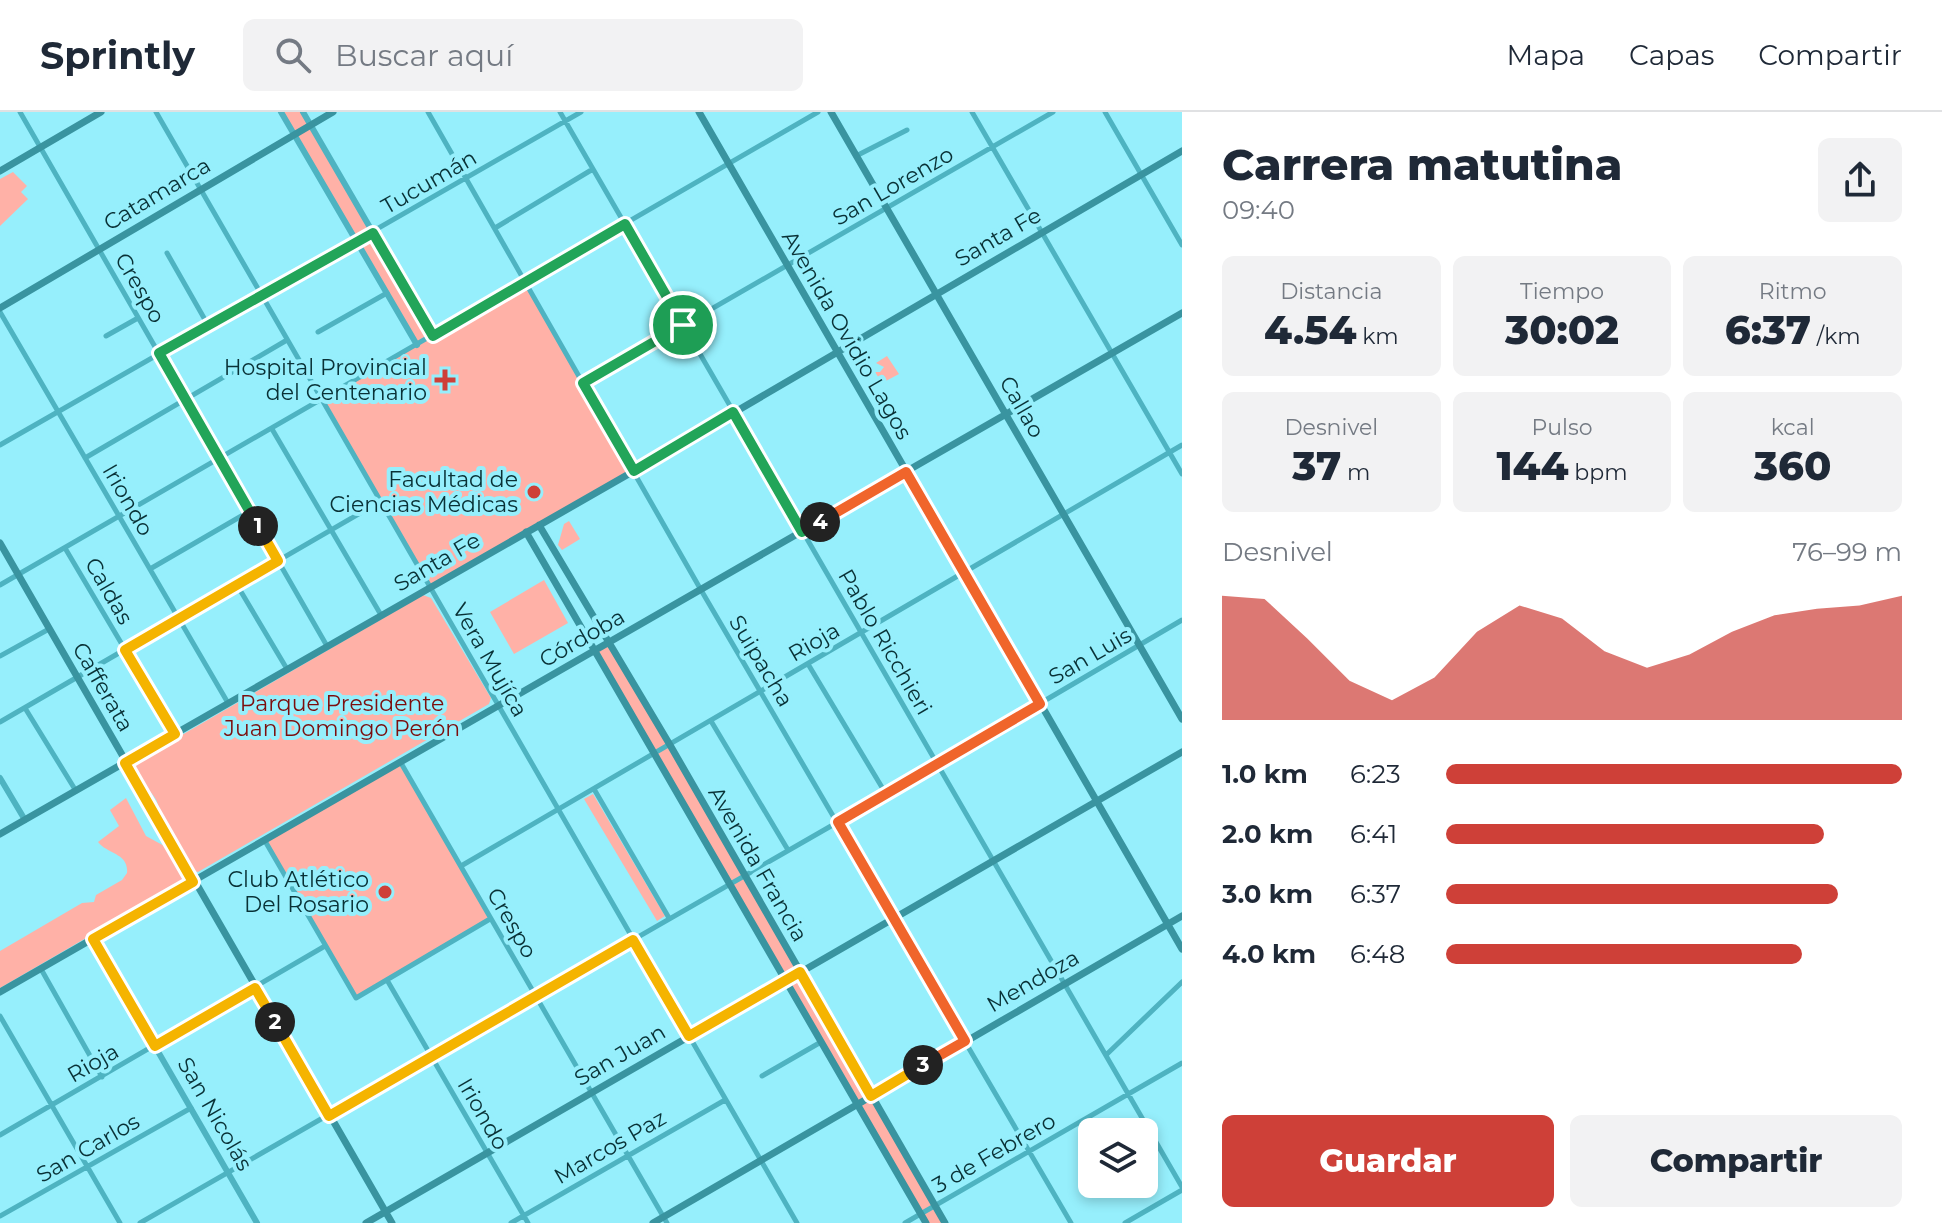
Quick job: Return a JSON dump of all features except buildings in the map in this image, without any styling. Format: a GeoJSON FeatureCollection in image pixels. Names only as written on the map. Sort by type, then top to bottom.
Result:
{"type":"FeatureCollection","features":[{"type":"Feature","properties":{"kind":"main road"},"geometry":{"type":"LineString","coordinates":[[0,171],[101,112]]}},
{"type":"Feature","properties":{"kind":"main road","name":"Catamarca"},"geometry":{"type":"LineString","coordinates":[[0,310],[333,112]]}},
{"type":"Feature","properties":{"kind":"main road","name":"Avenida Ovidio Lagos"},"geometry":{"type":"LineString","coordinates":[[699,112],[1182,949]]}},
{"type":"Feature","properties":{"kind":"main road","name":"Callao"},"geometry":{"type":"LineString","coordinates":[[831,112],[1182,719]]}},
{"type":"Feature","properties":{"kind":"main road","name":"Santa Fe"},"geometry":{"type":"LineString","coordinates":[[0,834],[634,471],[1182,151]]}},
{"type":"Feature","properties":{"kind":"main road","name":"Córdoba"},"geometry":{"type":"LineString","coordinates":[[0,992],[1182,313]]}},
{"type":"Feature","properties":{"kind":"main road","name":"Avenida Francia"},"geometry":{"type":"LineString","coordinates":[[539,525],[670,745],[945,1223]]}},
{"type":"Feature","properties":{"kind":"main road","name":"Avenida Francia"},"geometry":{"type":"LineString","coordinates":[[526,532],[926,1223]]}},
{"type":"Feature","properties":{"kind":"main road","name":"Cafferata"},"geometry":{"type":"LineString","coordinates":[[0,543],[392,1223]]}},
{"type":"Feature","properties":{"kind":"main road","name":"San Juan"},"geometry":{"type":"LineString","coordinates":[[366,1223],[1182,752]]}},
{"type":"Feature","properties":{"kind":"main road","name":"Mendoza"},"geometry":{"type":"LineString","coordinates":[[653,1223],[665,1220],[761,1160],[1182,916]]}},
{"type":"Feature","properties":{"kind":"street","name":"Crespo"},"geometry":{"type":"LineString","coordinates":[[20,112],[327,646]]}},
{"type":"Feature","properties":{"kind":"street","name":"Vera Mujíca"},"geometry":{"type":"LineString","coordinates":[[156,112],[797,1223]]}},
{"type":"Feature","properties":{"kind":"street"},"geometry":{"type":"LineString","coordinates":[[281,112],[417,345]]}},
{"type":"Feature","properties":{"kind":"street"},"geometry":{"type":"LineString","coordinates":[[303,112],[433,336]]}},
{"type":"Feature","properties":{"kind":"street","name":"Suipacha"},"geometry":{"type":"LineString","coordinates":[[428,112],[701,590],[1071,1223]]}},
{"type":"Feature","properties":{"kind":"street","name":"Pablo Ricchieri"},"geometry":{"type":"LineString","coordinates":[[560,112],[1182,1189]]}},
{"type":"Feature","properties":{"kind":"street","name":"Tucumán"},"geometry":{"type":"LineString","coordinates":[[0,445],[581,112]]}},
{"type":"Feature","properties":{"kind":"street"},"geometry":{"type":"LineString","coordinates":[[0,585],[818,112]]}},
{"type":"Feature","properties":{"kind":"street"},"geometry":{"type":"LineString","coordinates":[[972,112],[1182,474]]}},
{"type":"Feature","properties":{"kind":"street","name":"San Lorenzo"},"geometry":{"type":"LineString","coordinates":[[583,383],[1053,112]]}},
{"type":"Feature","properties":{"kind":"street"},"geometry":{"type":"LineString","coordinates":[[1105,112],[1182,245]]}},
{"type":"Feature","properties":{"kind":"street"},"geometry":{"type":"LineString","coordinates":[[856,156],[907,130]]}},
{"type":"Feature","properties":{"kind":"street"},"geometry":{"type":"LineString","coordinates":[[495,228],[593,169]]}},
{"type":"Feature","properties":{"kind":"street"},"geometry":{"type":"LineString","coordinates":[[167,253],[208,325]]}},
{"type":"Feature","properties":{"kind":"street"},"geometry":{"type":"LineString","coordinates":[[318,332],[387,293]]}},
{"type":"Feature","properties":{"kind":"street","name":"Iriondo"},"geometry":{"type":"LineString","coordinates":[[0,310],[228,703]]}},
{"type":"Feature","properties":{"kind":"street"},"geometry":{"type":"LineString","coordinates":[[106,336],[138,318]]}},
{"type":"Feature","properties":{"kind":"street"},"geometry":{"type":"LineString","coordinates":[[85,458],[287,340]]}},
{"type":"Feature","properties":{"kind":"street"},"geometry":{"type":"LineString","coordinates":[[272,429],[381,615]]}},
{"type":"Feature","properties":{"kind":"street","name":"Rioja"},"geometry":{"type":"LineString","coordinates":[[461,866],[1182,445]]}},
{"type":"Feature","properties":{"kind":"street"},"geometry":{"type":"LineString","coordinates":[[0,722],[381,501]]}},
{"type":"Feature","properties":{"kind":"street"},"geometry":{"type":"LineString","coordinates":[[150,570],[250,511]]}},
{"type":"Feature","properties":{"kind":"street","name":"Caldas"},"geometry":{"type":"LineString","coordinates":[[65,548],[175,734]]}},
{"type":"Feature","properties":{"kind":"street"},"geometry":{"type":"LineString","coordinates":[[237,585],[287,669]]}},
{"type":"Feature","properties":{"kind":"street","name":"San Luis"},"geometry":{"type":"LineString","coordinates":[[140,1223],[838,822],[1182,620]]}},
{"type":"Feature","properties":{"kind":"street"},"geometry":{"type":"LineString","coordinates":[[0,656],[49,629]]}},
{"type":"Feature","properties":{"kind":"street"},"geometry":{"type":"LineString","coordinates":[[808,664],[886,794]]}},
{"type":"Feature","properties":{"kind":"street"},"geometry":{"type":"LineString","coordinates":[[25,708],[76,791]]}},
{"type":"Feature","properties":{"kind":"street"},"geometry":{"type":"LineString","coordinates":[[711,721],[788,850]]}},
{"type":"Feature","properties":{"kind":"street","name":"Crespo"},"geometry":{"type":"LineString","coordinates":[[401,763],[665,1220]]}},
{"type":"Feature","properties":{"kind":"street"},"geometry":{"type":"LineString","coordinates":[[0,778],[25,820]]}},
{"type":"Feature","properties":{"kind":"street"},"geometry":{"type":"LineString","coordinates":[[594,789],[669,918]]}},
{"type":"Feature","properties":{"kind":"street"},"geometry":{"type":"LineString","coordinates":[[265,841],[356,998],[490,919]]}},
{"type":"Feature","properties":{"kind":"street","name":"San Nicolás"},"geometry":{"type":"LineString","coordinates":[[93,939],[257,1223]]}},
{"type":"Feature","properties":{"kind":"street","name":"Rioja"},"geometry":{"type":"LineString","coordinates":[[0,1134],[325,946]]}},
{"type":"Feature","properties":{"kind":"street"},"geometry":{"type":"LineString","coordinates":[[41,969],[102,1077]]}},
{"type":"Feature","properties":{"kind":"street","name":"Iriondo"},"geometry":{"type":"LineString","coordinates":[[387,980],[528,1223]]}},
{"type":"Feature","properties":{"kind":"street"},"geometry":{"type":"LineString","coordinates":[[1106,1055],[1182,982]]}},
{"type":"Feature","properties":{"kind":"street"},"geometry":{"type":"LineString","coordinates":[[0,1016],[120,1223]]}},
{"type":"Feature","properties":{"kind":"street"},"geometry":{"type":"LineString","coordinates":[[762,1076],[821,1042]]}},
{"type":"Feature","properties":{"kind":"street","name":"3 de Febrero"},"geometry":{"type":"LineString","coordinates":[[905,1223],[1182,1063]]}},
{"type":"Feature","properties":{"kind":"street","name":"Marcos Paz"},"geometry":{"type":"LineString","coordinates":[[511,1223],[726,1100]]}},
{"type":"Feature","properties":{"kind":"street","name":"San Carlos"},"geometry":{"type":"LineString","coordinates":[[0,1216],[191,1108]]}},
{"type":"Feature","properties":{"kind":"street"},"geometry":{"type":"LineString","coordinates":[[1125,1223],[1182,1189]]}},
{"type":"Feature","properties":{"kind":"green space"},"geometry":{"type":"Polygon","coordinates":[[[281,112],[303,112],[433,335],[525,282],[634,471],[430,587],[322,400],[417,345],[281,112]]]}},
{"type":"Feature","properties":{"kind":"green space"},"geometry":{"type":"Polygon","coordinates":[[[13,172],[27,186],[21,192],[28,199],[0,226],[0,179],[13,172]]]}},
{"type":"Feature","properties":{"kind":"green space"},"geometry":{"type":"Polygon","coordinates":[[[887,356],[899,374],[882,383],[875,372],[880,372],[884,367],[876,363],[887,356]]]}},
{"type":"Feature","properties":{"kind":"green space"},"geometry":{"type":"Polygon","coordinates":[[[569,521],[580,539],[562,550],[558,545],[564,524],[569,521]]]}},
{"type":"Feature","properties":{"kind":"green space"},"geometry":{"type":"Polygon","coordinates":[[[544,580],[568,623],[514,654],[490,612],[544,580]]]}},
{"type":"Feature","properties":{"kind":"green space","name":"Parque Presidente Juan Domingo Perón"},"geometry":{"type":"Polygon","coordinates":[[[423,595],[431,598],[491,698],[489,704],[198,872],[191,870],[158,814],[156,799],[138,776],[137,761],[423,595]]]}},
{"type":"Feature","properties":{"kind":"green space"},"geometry":{"type":"Polygon","coordinates":[[[608,644],[945,1223],[926,1223],[595,651],[608,644]]]}},
{"type":"Feature","properties":{"kind":"green space","name":"Club Atlético Del Rosario"},"geometry":{"type":"Polygon","coordinates":[[[401,763],[490,919],[356,998],[265,841],[401,763]]]}},
{"type":"Feature","properties":{"kind":"green space"},"geometry":{"type":"Polygon","coordinates":[[[593,794],[665,916],[657,921],[584,799],[593,794]]]}},
{"type":"Feature","properties":{"kind":"green space"},"geometry":{"type":"Polygon","coordinates":[[[126,798],[146,836],[168,848],[186,880],[0,988],[0,951],[82,903],[94,902],[96,895],[122,880],[127,873],[125,861],[98,842],[119,826],[110,810],[126,798]]]}},
{"type":"Feature","properties":{"kind":"place","name":"Hospital Provincial del Centenario"},"geometry":{"type":"Point","coordinates":[445,380]}},
{"type":"Feature","properties":{"kind":"place","name":"Facultad de Ciencias Médicas"},"geometry":{"type":"Point","coordinates":[534,492]}},
{"type":"Feature","properties":{"kind":"place","name":"Club Atlético Del Rosario"},"geometry":{"type":"Point","coordinates":[385,892]}},
{"type":"Feature","properties":{"kind":"route"},"geometry":{"type":"LineString","coordinates":[[625,224],[683,325],[583,383],[634,471],[733,412],[802,532],[906,472],[1040,704],[838,822],[965,1041],[871,1096],[800,972],[689,1036],[633,940],[329,1116],[255,988],[155,1046],[93,939],[193,882],[125,763],[175,734],[125,650],[278,561],[159,353],[373,233],[433,336],[625,224]]}}]}
